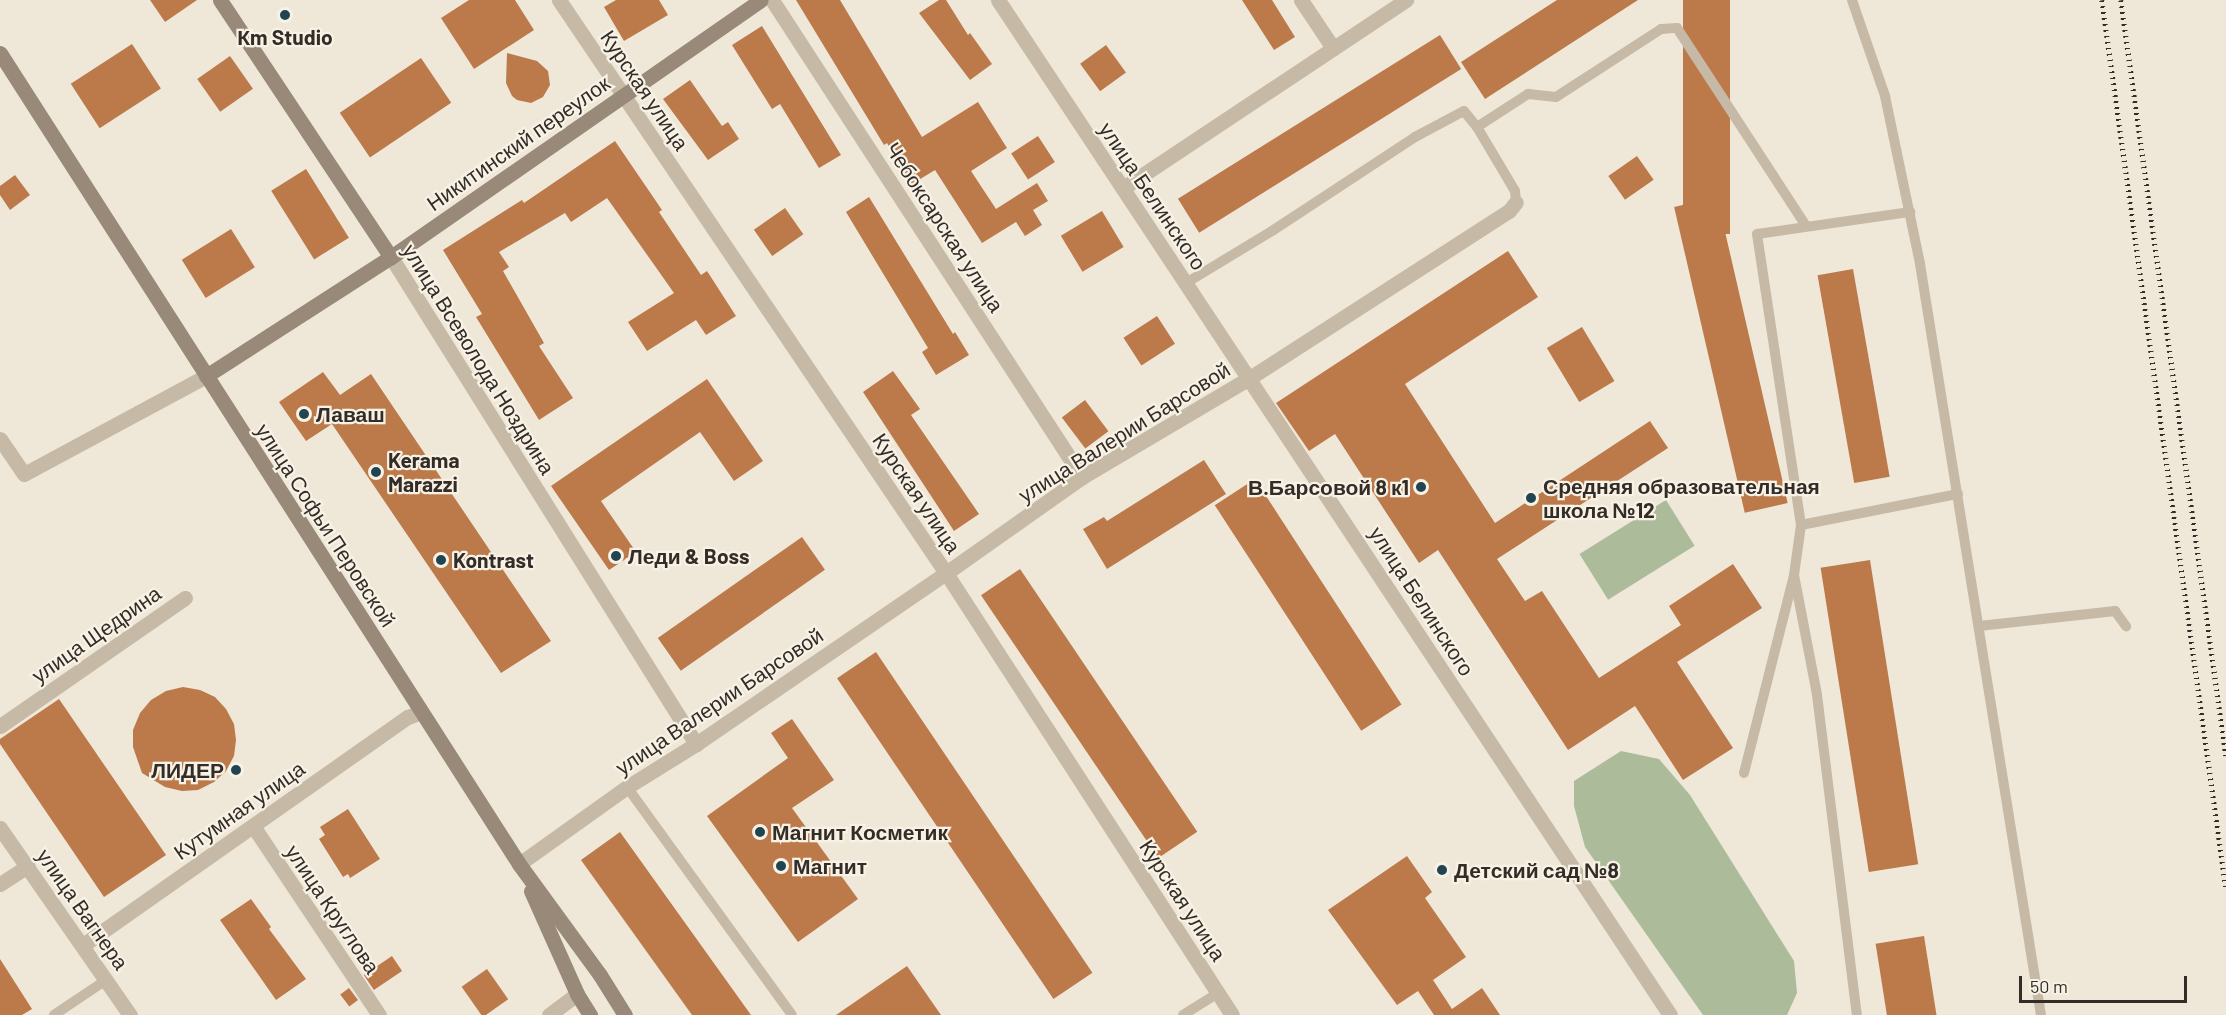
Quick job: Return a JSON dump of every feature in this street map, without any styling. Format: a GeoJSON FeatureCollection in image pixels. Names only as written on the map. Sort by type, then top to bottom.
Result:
{"type":"FeatureCollection","features":[{"type":"Feature","properties":{"kind":"main road","name":"улица Всеволода Ноздрина"},"geometry":{"type":"LineString","coordinates":[[220,0],[391,257]]}},
{"type":"Feature","properties":{"kind":"main road","name":"Никитинский переулок"},"geometry":{"type":"LineString","coordinates":[[206,376],[391,257],[761,0]]}},
{"type":"Feature","properties":{"kind":"main road","name":"улица Софьи Перовской"},"geometry":{"type":"LineString","coordinates":[[0,53],[519,864],[600,975],[625,1015]]}},
{"type":"Feature","properties":{"kind":"main road"},"geometry":{"type":"LineString","coordinates":[[519,864],[577,994],[590,1015]]}},
{"type":"Feature","properties":{"kind":"street","name":"Курская улица"},"geometry":{"type":"LineString","coordinates":[[559,0],[946,573],[1232,1015]]}},
{"type":"Feature","properties":{"kind":"street","name":"Чебоксарская улица"},"geometry":{"type":"LineString","coordinates":[[772,0],[1082,477]]}},
{"type":"Feature","properties":{"kind":"street","name":"улица Белинского"},"geometry":{"type":"LineString","coordinates":[[998,0],[1670,1015]]}},
{"type":"Feature","properties":{"kind":"street"},"geometry":{"type":"LineString","coordinates":[[1301,0],[1333,48]]}},
{"type":"Feature","properties":{"kind":"street"},"geometry":{"type":"LineString","coordinates":[[1123,188],[1406,0]]}},
{"type":"Feature","properties":{"kind":"street","name":"улица Валерии Барсовой"},"geometry":{"type":"LineString","coordinates":[[519,864],[627,787],[696,744],[1082,477],[1248,379],[1509,211],[1516,202]]}},
{"type":"Feature","properties":{"kind":"street","name":"улица Всеволода Ноздрина"},"geometry":{"type":"LineString","coordinates":[[391,257],[696,744]]}},
{"type":"Feature","properties":{"kind":"street"},"geometry":{"type":"LineString","coordinates":[[0,440],[24,474],[206,376]]}},
{"type":"Feature","properties":{"kind":"street","name":"улица Щедрина"},"geometry":{"type":"LineString","coordinates":[[0,726],[185,598]]}},
{"type":"Feature","properties":{"kind":"street","name":"Кутумная улица"},"geometry":{"type":"LineString","coordinates":[[82,945],[408,717],[421,712]]}},
{"type":"Feature","properties":{"kind":"street","name":"улица Круглова"},"geometry":{"type":"LineString","coordinates":[[253,826],[379,1015]]}},
{"type":"Feature","properties":{"kind":"street","name":"улица Вагнера"},"geometry":{"type":"LineString","coordinates":[[0,828],[130,1015]]}},
{"type":"Feature","properties":{"kind":"street"},"geometry":{"type":"LineString","coordinates":[[0,884],[28,866]]}},
{"type":"Feature","properties":{"kind":"street"},"geometry":{"type":"LineString","coordinates":[[549,1015],[577,994]]}},
{"type":"Feature","properties":{"kind":"lane"},"geometry":{"type":"LineString","coordinates":[[1852,0],[1885,96],[1910,212],[1958,494],[2041,1015]]}},
{"type":"Feature","properties":{"kind":"lane"},"geometry":{"type":"LineString","coordinates":[[1477,127],[1528,94],[1556,97],[1661,29],[1677,28],[1806,226]]}},
{"type":"Feature","properties":{"kind":"lane"},"geometry":{"type":"LineString","coordinates":[[1186,283],[1272,231],[1415,137],[1464,111],[1477,127],[1515,191],[1516,202]]}},
{"type":"Feature","properties":{"kind":"lane"},"geometry":{"type":"LineString","coordinates":[[1744,773],[1794,575],[1801,525],[1757,234],[1910,212]]}},
{"type":"Feature","properties":{"kind":"lane"},"geometry":{"type":"LineString","coordinates":[[1801,525],[1958,494]]}},
{"type":"Feature","properties":{"kind":"lane"},"geometry":{"type":"LineString","coordinates":[[1794,575],[1817,695],[1857,1015]]}},
{"type":"Feature","properties":{"kind":"lane"},"geometry":{"type":"LineString","coordinates":[[1979,626],[2115,611],[2126,626]]}},
{"type":"Feature","properties":{"kind":"lane"},"geometry":{"type":"LineString","coordinates":[[627,787],[792,1015]]}},
{"type":"Feature","properties":{"kind":"lane"},"geometry":{"type":"LineString","coordinates":[[54,1015],[106,980]]}},
{"type":"Feature","properties":{"kind":"lane"},"geometry":{"type":"LineString","coordinates":[[1183,1015],[1218,993]]}},
{"type":"Feature","properties":{"kind":"green space"},"geometry":{"type":"Polygon","coordinates":[[[1666,500],[1695,546],[1608,600],[1579,554],[1666,500]]]}},
{"type":"Feature","properties":{"kind":"green space"},"geometry":{"type":"Polygon","coordinates":[[[1621,751],[1659,759],[1690,795],[1794,961],[1797,993],[1787,1015],[1703,1015],[1585,847],[1574,806],[1574,781],[1621,751]]]}},
{"type":"Feature","properties":{"kind":"building"},"geometry":{"type":"Polygon","coordinates":[[[150,0],[197,0],[165,22],[150,0]]]}},
{"type":"Feature","properties":{"kind":"building"},"geometry":{"type":"Polygon","coordinates":[[[469,0],[515,0],[534,30],[474,69],[441,18],[469,0]]]}},
{"type":"Feature","properties":{"kind":"building"},"geometry":{"type":"Polygon","coordinates":[[[616,0],[659,0],[668,15],[624,41],[604,7],[616,0]]]}},
{"type":"Feature","properties":{"kind":"building"},"geometry":{"type":"Polygon","coordinates":[[[796,0],[840,0],[922,137],[978,102],[1007,148],[971,171],[996,209],[1037,183],[1048,201],[1033,210],[1042,225],[1025,236],[1016,222],[982,243],[935,170],[912,184],[887,143],[884,145],[796,0]]]}},
{"type":"Feature","properties":{"kind":"building"},"geometry":{"type":"Polygon","coordinates":[[[939,0],[946,0],[968,35],[970,33],[992,64],[970,80],[919,13],[939,0]]]}},
{"type":"Feature","properties":{"kind":"building"},"geometry":{"type":"Polygon","coordinates":[[[1242,0],[1272,0],[1295,37],[1274,50],[1242,0]]]}},
{"type":"Feature","properties":{"kind":"building"},"geometry":{"type":"Polygon","coordinates":[[[1557,0],[1638,0],[1485,99],[1461,62],[1557,0]]]}},
{"type":"Feature","properties":{"kind":"building"},"geometry":{"type":"Polygon","coordinates":[[[1683,0],[1730,0],[1730,234],[1683,234],[1683,0]]]}},
{"type":"Feature","properties":{"kind":"building"},"geometry":{"type":"Polygon","coordinates":[[[762,26],[841,155],[819,168],[780,104],[772,109],[732,45],[762,26]]]}},
{"type":"Feature","properties":{"kind":"building"},"geometry":{"type":"Polygon","coordinates":[[[1440,35],[1461,69],[1199,233],[1178,199],[1440,35]]]}},
{"type":"Feature","properties":{"kind":"building"},"geometry":{"type":"Polygon","coordinates":[[[132,44],[161,88],[100,128],[71,84],[132,44]]]}},
{"type":"Feature","properties":{"kind":"building"},"geometry":{"type":"Polygon","coordinates":[[[1106,45],[1126,73],[1100,91],[1080,64],[1106,45]]]}},
{"type":"Feature","properties":{"kind":"building"},"geometry":{"type":"Polygon","coordinates":[[[507,53],[537,61],[548,71],[550,85],[543,97],[531,103],[517,100],[512,96],[506,83],[507,53]]]}},
{"type":"Feature","properties":{"kind":"building"},"geometry":{"type":"Polygon","coordinates":[[[230,56],[253,89],[220,112],[197,79],[230,56]]]}},
{"type":"Feature","properties":{"kind":"building"},"geometry":{"type":"Polygon","coordinates":[[[421,58],[451,103],[370,158],[340,113],[421,58]]]}},
{"type":"Feature","properties":{"kind":"building"},"geometry":{"type":"Polygon","coordinates":[[[690,80],[722,126],[728,122],[739,139],[708,160],[663,99],[690,80]]]}},
{"type":"Feature","properties":{"kind":"building"},"geometry":{"type":"Polygon","coordinates":[[[1038,136],[1055,162],[1028,179],[1011,153],[1038,136]]]}},
{"type":"Feature","properties":{"kind":"building"},"geometry":{"type":"Polygon","coordinates":[[[615,141],[662,210],[659,212],[701,275],[707,271],[736,316],[706,335],[696,320],[647,351],[628,322],[674,293],[607,198],[571,222],[565,213],[499,252],[509,267],[503,271],[544,343],[539,346],[573,398],[539,420],[476,317],[482,314],[443,250],[522,200],[524,203],[615,141]]]}},
{"type":"Feature","properties":{"kind":"building"},"geometry":{"type":"Polygon","coordinates":[[[1637,156],[1654,180],[1625,200],[1608,176],[1637,156]]]}},
{"type":"Feature","properties":{"kind":"building"},"geometry":{"type":"Polygon","coordinates":[[[306,169],[349,238],[314,259],[271,191],[306,169]]]}},
{"type":"Feature","properties":{"kind":"building"},"geometry":{"type":"Polygon","coordinates":[[[15,175],[30,195],[10,210],[0,195],[0,186],[15,175]]]}},
{"type":"Feature","properties":{"kind":"building"},"geometry":{"type":"Polygon","coordinates":[[[869,197],[953,334],[955,332],[969,355],[936,375],[922,352],[928,348],[846,212],[869,197]]]}},
{"type":"Feature","properties":{"kind":"building"},"geometry":{"type":"Polygon","coordinates":[[[1717,197],[1788,503],[1745,513],[1674,207],[1717,197]]]}},
{"type":"Feature","properties":{"kind":"building"},"geometry":{"type":"Polygon","coordinates":[[[785,208],[803,234],[772,256],[754,230],[785,208]]]}},
{"type":"Feature","properties":{"kind":"building"},"geometry":{"type":"Polygon","coordinates":[[[1102,211],[1124,247],[1082,272],[1061,236],[1102,211]]]}},
{"type":"Feature","properties":{"kind":"building"},"geometry":{"type":"Polygon","coordinates":[[[231,229],[255,267],[206,298],[182,260],[231,229]]]}},
{"type":"Feature","properties":{"kind":"building","name":"В.Барсовой 8 к1"},"geometry":{"type":"Polygon","coordinates":[[[1508,251],[1538,297],[1405,384],[1495,523],[1650,421],[1668,448],[1497,559],[1525,601],[1542,591],[1599,678],[1681,625],[1669,606],[1733,564],[1762,608],[1677,662],[1733,748],[1683,780],[1635,706],[1568,750],[1438,550],[1419,563],[1335,434],[1309,451],[1276,403],[1508,251]]]}},
{"type":"Feature","properties":{"kind":"building"},"geometry":{"type":"Polygon","coordinates":[[[1853,269],[1890,477],[1854,483],[1818,275],[1853,269]]]}},
{"type":"Feature","properties":{"kind":"building"},"geometry":{"type":"Polygon","coordinates":[[[1157,316],[1175,344],[1141,365],[1123,338],[1157,316]]]}},
{"type":"Feature","properties":{"kind":"building"},"geometry":{"type":"Polygon","coordinates":[[[1582,327],[1614,381],[1579,402],[1547,348],[1582,327]]]}},
{"type":"Feature","properties":{"kind":"building"},"geometry":{"type":"Polygon","coordinates":[[[893,371],[920,409],[911,415],[979,514],[954,531],[863,392],[893,371]]]}},
{"type":"Feature","properties":{"kind":"building"},"geometry":{"type":"Polygon","coordinates":[[[323,372],[340,395],[371,374],[551,641],[501,673],[332,424],[306,441],[279,402],[323,372]]]}},
{"type":"Feature","properties":{"kind":"building"},"geometry":{"type":"Polygon","coordinates":[[[707,379],[763,461],[734,481],[700,432],[601,501],[636,552],[609,570],[551,486],[707,379]]]}},
{"type":"Feature","properties":{"kind":"building"},"geometry":{"type":"Polygon","coordinates":[[[1085,400],[1108,431],[1085,449],[1062,417],[1085,400]]]}},
{"type":"Feature","properties":{"kind":"building"},"geometry":{"type":"Polygon","coordinates":[[[1204,460],[1226,494],[1107,569],[1083,529],[1104,517],[1107,521],[1204,460]]]}},
{"type":"Feature","properties":{"kind":"building"},"geometry":{"type":"Polygon","coordinates":[[[1255,479],[1402,705],[1361,731],[1215,505],[1255,479]]]}},
{"type":"Feature","properties":{"kind":"building"},"geometry":{"type":"Polygon","coordinates":[[[802,537],[825,570],[681,671],[658,638],[802,537]]]}},
{"type":"Feature","properties":{"kind":"building"},"geometry":{"type":"Polygon","coordinates":[[[1870,560],[1918,864],[1869,872],[1821,568],[1870,560]]]}},
{"type":"Feature","properties":{"kind":"building"},"geometry":{"type":"Polygon","coordinates":[[[1020,569],[1197,832],[1158,858],[981,595],[1020,569]]]}},
{"type":"Feature","properties":{"kind":"building"},"geometry":{"type":"Polygon","coordinates":[[[876,652],[1092,973],[1053,999],[837,678],[876,652]]]}},
{"type":"Feature","properties":{"kind":"building"},"geometry":{"type":"Polygon","coordinates":[[[183,687],[200,690],[215,697],[226,709],[234,724],[236,740],[234,756],[226,771],[214,782],[198,790],[182,791],[165,787],[142,773],[133,747],[133,730],[140,713],[151,700],[166,691],[183,687]]]}},
{"type":"Feature","properties":{"kind":"building"},"geometry":{"type":"Polygon","coordinates":[[[59,699],[166,855],[104,897],[0,744],[0,739],[59,699]]]}},
{"type":"Feature","properties":{"kind":"building"},"geometry":{"type":"Polygon","coordinates":[[[792,719],[834,780],[792,808],[858,899],[798,942],[707,816],[788,758],[771,733],[792,719]]]}},
{"type":"Feature","properties":{"kind":"building"},"geometry":{"type":"Polygon","coordinates":[[[348,809],[380,859],[350,878],[348,874],[343,877],[319,839],[325,835],[320,827],[348,809]]]}},
{"type":"Feature","properties":{"kind":"building"},"geometry":{"type":"Polygon","coordinates":[[[620,832],[751,1015],[692,1015],[581,860],[620,832]]]}},
{"type":"Feature","properties":{"kind":"building"},"geometry":{"type":"Polygon","coordinates":[[[1407,856],[1432,892],[1425,898],[1466,957],[1433,980],[1452,1009],[1482,988],[1500,1015],[1434,1015],[1418,991],[1397,1005],[1328,910],[1407,856]]]}},
{"type":"Feature","properties":{"kind":"building"},"geometry":{"type":"Polygon","coordinates":[[[251,899],[271,927],[269,929],[306,979],[276,1000],[220,920],[251,899]]]}},
{"type":"Feature","properties":{"kind":"building"},"geometry":{"type":"Polygon","coordinates":[[[1924,936],[1937,1015],[1887,1015],[1876,944],[1924,936]]]}},
{"type":"Feature","properties":{"kind":"building"},"geometry":{"type":"Polygon","coordinates":[[[392,956],[402,971],[374,990],[364,975],[392,956]]]}},
{"type":"Feature","properties":{"kind":"building"},"geometry":{"type":"Polygon","coordinates":[[[0,959],[32,1009],[22,1015],[0,1015],[0,959]]]}},
{"type":"Feature","properties":{"kind":"building"},"geometry":{"type":"Polygon","coordinates":[[[907,966],[941,1015],[836,1015],[907,966]]]}},
{"type":"Feature","properties":{"kind":"building"},"geometry":{"type":"Polygon","coordinates":[[[487,969],[508,999],[486,1015],[481,1015],[462,987],[487,969]]]}},
{"type":"Feature","properties":{"kind":"building"},"geometry":{"type":"Polygon","coordinates":[[[349,988],[358,1000],[349,1007],[340,995],[349,988]]]}},
{"type":"Feature","properties":{"kind":"railway"},"geometry":{"type":"LineString","coordinates":[[2102,0],[2226,888]]}},
{"type":"Feature","properties":{"kind":"railway"},"geometry":{"type":"LineString","coordinates":[[2121,0],[2226,756]]}},
{"type":"Feature","properties":{"kind":"place","name":"Кm Studio"},"geometry":{"type":"Point","coordinates":[285,15]}},
{"type":"Feature","properties":{"kind":"place","name":"Лаваш"},"geometry":{"type":"Point","coordinates":[304,414]}},
{"type":"Feature","properties":{"kind":"place","name":"Kerama Marazzi"},"geometry":{"type":"Point","coordinates":[376,472]}},
{"type":"Feature","properties":{"kind":"place","name":"В.Барсовой 8 к1"},"geometry":{"type":"Point","coordinates":[1421,487]}},
{"type":"Feature","properties":{"kind":"place","name":"Средняя образовательная школа №12"},"geometry":{"type":"Point","coordinates":[1531,498]}},
{"type":"Feature","properties":{"kind":"place","name":"Леди & Boss"},"geometry":{"type":"Point","coordinates":[616,556]}},
{"type":"Feature","properties":{"kind":"place","name":"Kontrast"},"geometry":{"type":"Point","coordinates":[441,560]}},
{"type":"Feature","properties":{"kind":"place","name":"ЛИДЕР"},"geometry":{"type":"Point","coordinates":[236,770]}},
{"type":"Feature","properties":{"kind":"place","name":"Магнит Косметик"},"geometry":{"type":"Point","coordinates":[760,832]}},
{"type":"Feature","properties":{"kind":"place","name":"Магнит"},"geometry":{"type":"Point","coordinates":[781,866]}},
{"type":"Feature","properties":{"kind":"place","name":"Детский сад №8"},"geometry":{"type":"Point","coordinates":[1442,870]}}]}
